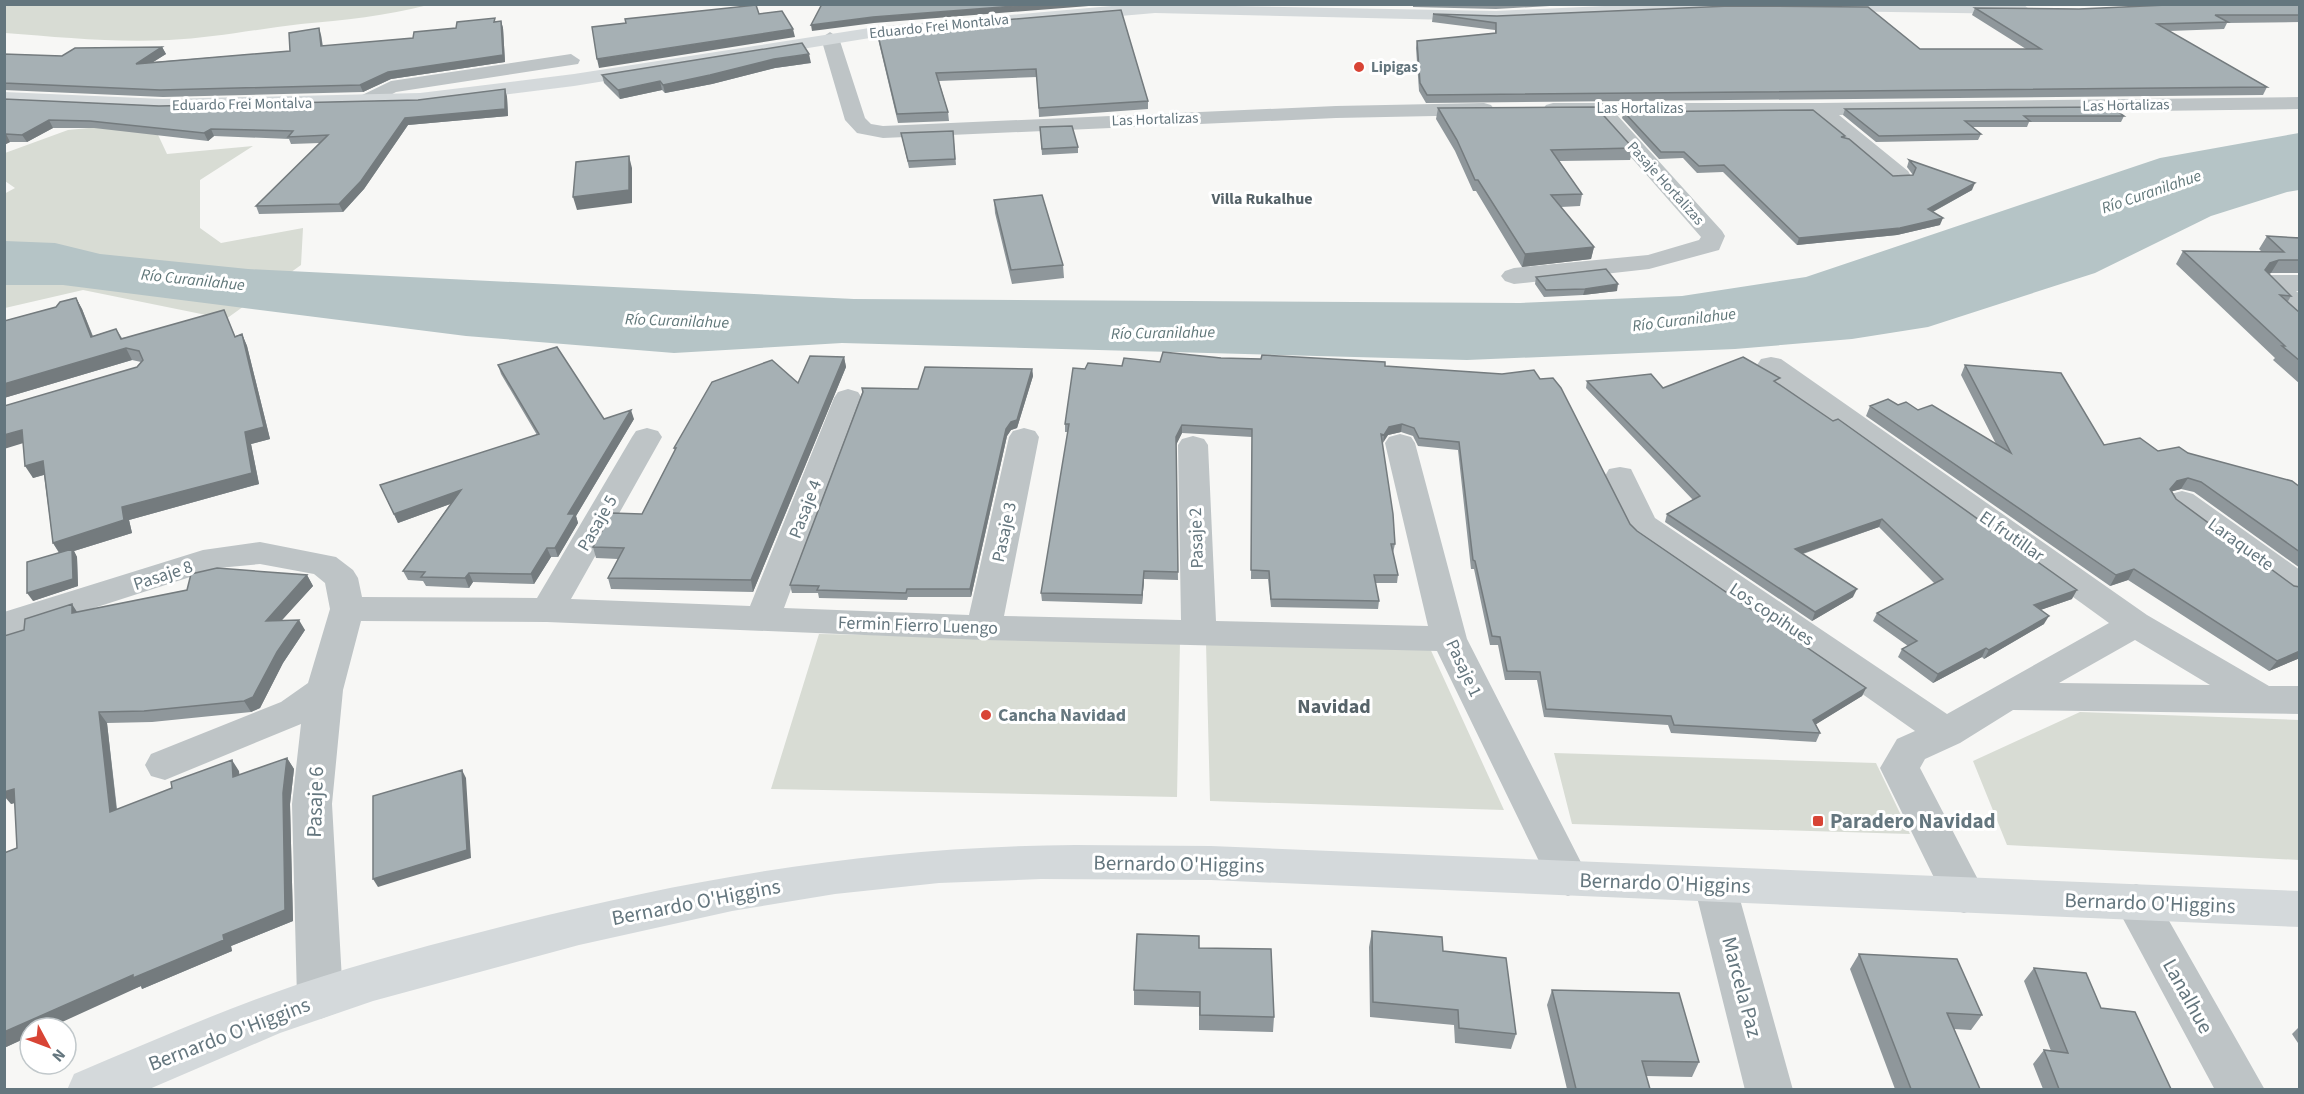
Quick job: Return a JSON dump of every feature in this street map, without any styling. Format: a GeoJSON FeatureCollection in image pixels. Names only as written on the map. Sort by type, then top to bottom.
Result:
{"type":"FeatureCollection","features":[{"type":"Feature","properties":{"kind":"main road","name":"Eduardo Frei Montalva"},"geometry":{"type":"LineString","coordinates":[[4,98],[163,105],[420,99],[511,89],[830,38],[927,26],[1155,8],[1496,16],[1762,5],[2033,9]]}},
{"type":"Feature","properties":{"kind":"main road","name":"Bernardo O'Higgins"},"geometry":{"type":"LineString","coordinates":[[91,1089],[214,1037],[320,998],[408,971],[664,906],[757,888],[938,866],[1118,861],[2300,909]]}},
{"type":"Feature","properties":{"kind":"street","name":"Las Hortalizas"},"geometry":{"type":"LineString","coordinates":[[830,38],[855,120],[864,129],[883,132],[1336,112],[1509,109]]}},
{"type":"Feature","properties":{"kind":"street"},"geometry":{"type":"LineString","coordinates":[[365,101],[391,87],[571,60]]}},
{"type":"Feature","properties":{"kind":"street","name":"Las Hortalizas"},"geometry":{"type":"LineString","coordinates":[[1532,109],[1819,109],[2300,103]]}},
{"type":"Feature","properties":{"kind":"street","name":"Pasaje Hortalizas"},"geometry":{"type":"LineString","coordinates":[[1514,276],[1649,262],[1710,245],[1713,236],[1599,108]]}},
{"type":"Feature","properties":{"kind":"street"},"geometry":{"type":"LineString","coordinates":[[1819,109],[1900,176]]}},
{"type":"Feature","properties":{"kind":"street"},"geometry":{"type":"LineString","coordinates":[[2300,283],[2272,282],[2300,308]]}},
{"type":"Feature","properties":{"kind":"street","name":"El frutillar"},"geometry":{"type":"LineString","coordinates":[[1771,365],[2135,624],[2260,698]]}},
{"type":"Feature","properties":{"kind":"street","name":"Pasaje 4"},"geometry":{"type":"LineString","coordinates":[[762,619],[848,398]]}},
{"type":"Feature","properties":{"kind":"street","name":"Pasaje 5"},"geometry":{"type":"LineString","coordinates":[[547,610],[647,437]]}},
{"type":"Feature","properties":{"kind":"street","name":"Pasaje 3"},"geometry":{"type":"LineString","coordinates":[[984,628],[1024,437]]}},
{"type":"Feature","properties":{"kind":"street","name":"Pasaje 1"},"geometry":{"type":"LineString","coordinates":[[1400,443],[1449,639],[1568,878]]}},
{"type":"Feature","properties":{"kind":"street","name":"Pasaje 2"},"geometry":{"type":"LineString","coordinates":[[1193,445],[1199,632]]}},
{"type":"Feature","properties":{"kind":"street","name":"Los copihues"},"geometry":{"type":"LineString","coordinates":[[1620,476],[1641,524],[1946,733]]}},
{"type":"Feature","properties":{"kind":"street","name":"Laraquete"},"geometry":{"type":"LineString","coordinates":[[2182,501],[2300,587]]}},
{"type":"Feature","properties":{"kind":"street","name":"Pasaje 8"},"geometry":{"type":"LineString","coordinates":[[4,625],[215,558],[260,553],[324,565],[341,578],[347,609]]}},
{"type":"Feature","properties":{"kind":"street","name":"Fermin Fierro Luengo"},"geometry":{"type":"LineString","coordinates":[[347,609],[547,610],[984,628],[1449,639]]}},
{"type":"Feature","properties":{"kind":"street","name":"Pasaje 6"},"geometry":{"type":"LineString","coordinates":[[320,998],[312,804],[324,690],[347,609]]}},
{"type":"Feature","properties":{"kind":"street"},"geometry":{"type":"LineString","coordinates":[[1964,895],[1900,768],[1911,749],[1946,733],[2006,696],[2135,624]]}},
{"type":"Feature","properties":{"kind":"street"},"geometry":{"type":"LineString","coordinates":[[165,765],[294,712],[324,690]]}},
{"type":"Feature","properties":{"kind":"street"},"geometry":{"type":"LineString","coordinates":[[2006,696],[2300,700]]}},
{"type":"Feature","properties":{"kind":"street","name":"Marcela Paz"},"geometry":{"type":"LineString","coordinates":[[1715,885],[1769,1089]]}},
{"type":"Feature","properties":{"kind":"street","name":"Lanalhue"},"geometry":{"type":"LineString","coordinates":[[2136,902],[2241,1089]]}},
{"type":"Feature","properties":{"kind":"shaded area"},"geometry":{"type":"Polygon","coordinates":[[[4,5],[428,5],[365,17],[202,37],[128,41],[5,33],[4,5]]]}},
{"type":"Feature","properties":{"kind":"shaded area"},"geometry":{"type":"Polygon","coordinates":[[[152,122],[167,154],[253,146],[200,180],[200,228],[221,243],[303,228],[301,265],[226,319],[83,290],[5,308],[4,194],[15,188],[5,181],[5,153],[68,130],[152,122]]]}},
{"type":"Feature","properties":{"kind":"shaded area","name":"Cancha Navidad"},"geometry":{"type":"Polygon","coordinates":[[[819,634],[1180,641],[1177,797],[771,789],[819,634]]]}},
{"type":"Feature","properties":{"kind":"shaded area"},"geometry":{"type":"Polygon","coordinates":[[[1206,643],[1428,644],[1504,810],[1210,801],[1206,643]]]}},
{"type":"Feature","properties":{"kind":"shaded area"},"geometry":{"type":"Polygon","coordinates":[[[2080,712],[2299,720],[2299,860],[2007,845],[1973,761],[2080,712]]]}},
{"type":"Feature","properties":{"kind":"shaded area"},"geometry":{"type":"Polygon","coordinates":[[[1554,753],[1876,763],[1910,834],[1572,824],[1554,753]]]}},
{"type":"Feature","properties":{"kind":"water","name":"Río Curanilahue"},"geometry":{"type":"Polygon","coordinates":[[[2299,133],[2299,190],[2211,216],[2095,273],[1928,327],[1852,339],[1735,349],[1467,360],[842,343],[674,353],[466,336],[63,285],[5,285],[5,241],[55,243],[100,254],[248,269],[854,299],[1520,303],[1682,296],[1806,277],[2160,158],[2299,133]]]}},
{"type":"Feature","properties":{"kind":"building"},"geometry":{"type":"Polygon","coordinates":[[[822,4],[1039,4],[873,17],[811,25],[822,4]]]}},
{"type":"Feature","properties":{"kind":"building"},"geometry":{"type":"Polygon","coordinates":[[[2189,4],[2300,4],[2300,15],[2215,15],[2228,22],[2157,24],[2267,87],[1427,95],[1420,83],[1417,41],[1496,33],[1496,23],[1433,14],[1497,16],[1730,6],[1868,7],[1920,49],[2041,49],[1975,8],[2079,9],[2189,4]]]}},
{"type":"Feature","properties":{"kind":"building"},"geometry":{"type":"Polygon","coordinates":[[[756,5],[759,14],[782,11],[793,29],[597,59],[592,27],[626,23],[625,19],[756,5]]]}},
{"type":"Feature","properties":{"kind":"building"},"geometry":{"type":"Polygon","coordinates":[[[1121,10],[1148,101],[1039,108],[1036,69],[936,73],[948,112],[897,114],[877,31],[1121,10]]]}},
{"type":"Feature","properties":{"kind":"building"},"geometry":{"type":"Polygon","coordinates":[[[495,18],[494,22],[501,21],[503,55],[388,72],[360,85],[160,90],[4,83],[4,54],[62,56],[75,48],[162,47],[136,64],[290,51],[289,33],[319,28],[321,46],[413,38],[414,32],[456,28],[457,22],[495,18]]]}},
{"type":"Feature","properties":{"kind":"building"},"geometry":{"type":"Polygon","coordinates":[[[802,43],[809,54],[774,59],[663,85],[660,81],[618,90],[602,75],[802,43]]]}},
{"type":"Feature","properties":{"kind":"building"},"geometry":{"type":"Polygon","coordinates":[[[505,89],[505,109],[405,118],[361,181],[339,204],[256,206],[328,135],[288,137],[293,131],[211,129],[204,133],[90,121],[49,120],[22,135],[4,135],[4,99],[159,106],[418,100],[505,89]]]}},
{"type":"Feature","properties":{"kind":"building"},"geometry":{"type":"Polygon","coordinates":[[[1596,107],[1633,148],[1551,150],[1582,194],[1551,195],[1594,247],[1525,254],[1478,180],[1475,180],[1457,140],[1438,108],[1596,107]]]}},
{"type":"Feature","properties":{"kind":"building"},"geometry":{"type":"Polygon","coordinates":[[[2111,107],[2124,116],[2024,116],[2030,121],[1965,121],[1981,134],[1879,136],[1845,109],[2111,107]]]}},
{"type":"Feature","properties":{"kind":"building"},"geometry":{"type":"Polygon","coordinates":[[[1813,110],[1845,136],[1841,137],[1849,139],[1893,176],[1913,175],[1916,168],[1909,160],[1975,183],[1928,209],[1943,218],[1900,228],[1799,238],[1724,165],[1699,166],[1684,152],[1661,152],[1624,112],[1813,110]]]}},
{"type":"Feature","properties":{"kind":"building"},"geometry":{"type":"Polygon","coordinates":[[[1072,126],[1078,147],[1042,149],[1040,127],[1072,126]]]}},
{"type":"Feature","properties":{"kind":"building"},"geometry":{"type":"Polygon","coordinates":[[[953,131],[955,159],[908,161],[901,133],[953,131]]]}},
{"type":"Feature","properties":{"kind":"building"},"geometry":{"type":"Polygon","coordinates":[[[629,156],[629,190],[573,197],[576,162],[629,156]]]}},
{"type":"Feature","properties":{"kind":"building"},"geometry":{"type":"Polygon","coordinates":[[[1042,195],[1063,265],[1011,270],[994,200],[1042,195]]]}},
{"type":"Feature","properties":{"kind":"building"},"geometry":{"type":"Polygon","coordinates":[[[2267,236],[2300,238],[2300,260],[2279,260],[2270,263],[2265,270],[2291,296],[2280,295],[2300,313],[2300,361],[2183,251],[2284,252],[2267,236]]]}},
{"type":"Feature","properties":{"kind":"building"},"geometry":{"type":"Polygon","coordinates":[[[1606,269],[1618,284],[1585,289],[1546,290],[1536,277],[1606,269]]]}},
{"type":"Feature","properties":{"kind":"building"},"geometry":{"type":"Polygon","coordinates":[[[76,298],[91,337],[116,329],[121,339],[224,310],[235,337],[242,334],[264,427],[245,432],[252,473],[122,507],[124,520],[53,543],[43,461],[25,466],[22,430],[4,435],[4,406],[137,367],[143,360],[139,351],[126,348],[4,384],[4,321],[56,307],[60,302],[76,298]]]}},
{"type":"Feature","properties":{"kind":"building"},"geometry":{"type":"Polygon","coordinates":[[[557,347],[604,419],[631,410],[568,514],[575,514],[555,548],[547,548],[531,574],[469,573],[465,578],[421,577],[425,572],[403,571],[461,490],[394,514],[380,485],[539,434],[498,365],[557,347]]]}},
{"type":"Feature","properties":{"kind":"building"},"geometry":{"type":"Polygon","coordinates":[[[1163,352],[1221,358],[1261,359],[1262,355],[1385,362],[1385,366],[1502,374],[1534,370],[1540,379],[1553,378],[1561,388],[1630,524],[1637,531],[1866,688],[1813,720],[1820,733],[1674,725],[1671,716],[1546,709],[1540,672],[1507,671],[1500,637],[1492,636],[1473,560],[1459,442],[1419,438],[1414,428],[1402,424],[1389,427],[1384,435],[1381,434],[1393,514],[1395,544],[1391,544],[1398,575],[1374,575],[1379,601],[1271,599],[1269,571],[1251,570],[1252,429],[1182,425],[1176,437],[1178,572],[1144,571],[1142,595],[1041,593],[1069,424],[1065,424],[1073,368],[1085,369],[1088,363],[1122,366],[1124,358],[1160,362],[1163,352]]]}},
{"type":"Feature","properties":{"kind":"building"},"geometry":{"type":"Polygon","coordinates":[[[810,356],[844,357],[751,580],[608,578],[624,548],[593,547],[612,513],[642,514],[676,448],[674,448],[712,382],[772,360],[798,383],[810,356]]]}},
{"type":"Feature","properties":{"kind":"building"},"geometry":{"type":"Polygon","coordinates":[[[1743,357],[1780,378],[1774,381],[1833,421],[1838,419],[2077,590],[2034,605],[2049,616],[1989,650],[1986,648],[1938,674],[1902,649],[1917,641],[1877,613],[1943,579],[1882,519],[1795,549],[1857,589],[1815,612],[1667,514],[1700,496],[1587,381],[1651,374],[1663,388],[1743,357]]]}},
{"type":"Feature","properties":{"kind":"building"},"geometry":{"type":"Polygon","coordinates":[[[1965,365],[2061,373],[2104,445],[2140,438],[2158,451],[2179,447],[2188,453],[2292,481],[2300,487],[2300,552],[2201,482],[2188,478],[2177,481],[2170,489],[2176,499],[2294,586],[2300,587],[2300,651],[2277,661],[2134,569],[2116,575],[1870,406],[1888,399],[1898,405],[1906,402],[1918,410],[1932,405],[2011,453],[1965,365]]]}},
{"type":"Feature","properties":{"kind":"building"},"geometry":{"type":"Polygon","coordinates":[[[925,367],[1032,369],[1017,420],[1011,422],[1006,429],[970,589],[907,589],[906,593],[817,590],[819,586],[790,585],[863,392],[862,388],[918,389],[925,367]]]}},
{"type":"Feature","properties":{"kind":"building"},"geometry":{"type":"Polygon","coordinates":[[[72,549],[73,579],[27,593],[27,562],[72,549]]]}},
{"type":"Feature","properties":{"kind":"building"},"geometry":{"type":"Polygon","coordinates":[[[217,568],[307,575],[266,621],[299,620],[277,652],[253,697],[244,701],[144,711],[99,712],[110,812],[172,788],[171,782],[232,760],[233,777],[287,758],[283,793],[285,910],[223,935],[224,940],[133,978],[133,975],[40,1016],[18,1016],[18,1026],[4,1032],[4,853],[17,848],[14,789],[4,792],[4,636],[24,630],[25,619],[72,604],[72,613],[187,590],[191,574],[217,568]]]}},
{"type":"Feature","properties":{"kind":"building"},"geometry":{"type":"Polygon","coordinates":[[[462,770],[467,850],[373,879],[373,796],[462,770]]]}},
{"type":"Feature","properties":{"kind":"building"},"geometry":{"type":"Polygon","coordinates":[[[1372,931],[1442,937],[1443,951],[1506,958],[1516,1034],[1459,1028],[1458,1010],[1373,1002],[1372,931]]]}},
{"type":"Feature","properties":{"kind":"building"},"geometry":{"type":"Polygon","coordinates":[[[1137,934],[1199,936],[1199,948],[1271,949],[1274,1017],[1200,1015],[1200,992],[1134,990],[1137,934]]]}},
{"type":"Feature","properties":{"kind":"building"},"geometry":{"type":"Polygon","coordinates":[[[1859,954],[1957,959],[1982,1015],[1947,1013],[1980,1089],[1911,1089],[1859,954]]]}},
{"type":"Feature","properties":{"kind":"building"},"geometry":{"type":"Polygon","coordinates":[[[2034,968],[2086,973],[2101,1008],[2135,1012],[2171,1089],[2059,1089],[2044,1050],[2068,1053],[2034,968]]]}},
{"type":"Feature","properties":{"kind":"building"},"geometry":{"type":"Polygon","coordinates":[[[1552,990],[1679,993],[1699,1062],[1642,1061],[1650,1089],[1576,1089],[1552,990]]]}},
{"type":"Feature","properties":{"kind":"place","name":"Lipigas"},"geometry":{"type":"Point","coordinates":[1359,67]}},
{"type":"Feature","properties":{"kind":"place","name":"Cancha Navidad"},"geometry":{"type":"Point","coordinates":[986,715]}},
{"type":"Feature","properties":{"kind":"place","name":"Paradero Navidad"},"geometry":{"type":"Point","coordinates":[1818,821]}},
{"type":"Feature","properties":{"kind":"district","name":"Villa Rukalhue"},"geometry":{"type":"Point","coordinates":[1262,198]}},
{"type":"Feature","properties":{"kind":"district","name":"Navidad"},"geometry":{"type":"Point","coordinates":[1334,706]}}]}
